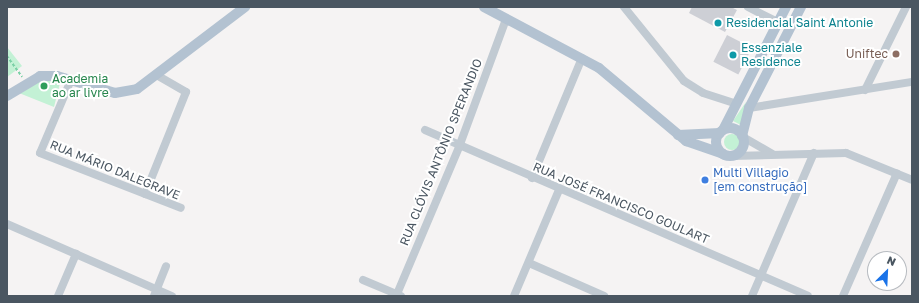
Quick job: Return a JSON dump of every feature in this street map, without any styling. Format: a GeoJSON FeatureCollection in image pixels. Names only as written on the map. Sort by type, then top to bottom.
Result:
{"type":"FeatureCollection","features":[{"type":"Feature","properties":{"kind":"main road"},"geometry":{"type":"LineString","coordinates":[[7,96],[26,82],[40,76],[71,80],[102,91],[126,92],[156,75],[245,7]]}},
{"type":"Feature","properties":{"kind":"main road"},"geometry":{"type":"LineString","coordinates":[[484,7],[582,58],[618,82],[678,135],[702,149],[728,155],[743,147],[742,136],[749,108],[801,7]]}},
{"type":"Feature","properties":{"kind":"main road"},"geometry":{"type":"LineString","coordinates":[[728,155],[716,144],[786,7]]}},
{"type":"Feature","properties":{"kind":"main road"},"geometry":{"type":"LineString","coordinates":[[768,41],[780,47]]}},
{"type":"Feature","properties":{"kind":"main road"},"geometry":{"type":"LineString","coordinates":[[678,135],[732,129],[742,136]]}},
{"type":"Feature","properties":{"kind":"street"},"geometry":{"type":"LineString","coordinates":[[624,7],[684,81],[703,93],[736,104]]}},
{"type":"Feature","properties":{"kind":"street"},"geometry":{"type":"LineString","coordinates":[[748,7],[778,22]]}},
{"type":"Feature","properties":{"kind":"street"},"geometry":{"type":"LineString","coordinates":[[865,90],[906,7]]}},
{"type":"Feature","properties":{"kind":"street","name":"RUA CLÓVIS ANTÔNIO SPERANDIO"},"geometry":{"type":"LineString","coordinates":[[399,295],[459,147],[506,19]]}},
{"type":"Feature","properties":{"kind":"street"},"geometry":{"type":"LineString","coordinates":[[532,178],[582,58]]}},
{"type":"Feature","properties":{"kind":"street"},"geometry":{"type":"LineString","coordinates":[[145,194],[186,92],[156,75]]}},
{"type":"Feature","properties":{"kind":"street","name":"RUA MÁRIO DALEGRAVE"},"geometry":{"type":"LineString","coordinates":[[71,80],[40,153],[181,208]]}},
{"type":"Feature","properties":{"kind":"street"},"geometry":{"type":"LineString","coordinates":[[749,108],[912,82]]}},
{"type":"Feature","properties":{"kind":"street","name":"RUA JOSÉ FRANCISCO GOULART"},"geometry":{"type":"LineString","coordinates":[[425,130],[459,147],[808,296]]}},
{"type":"Feature","properties":{"kind":"street"},"geometry":{"type":"LineString","coordinates":[[742,136],[773,154]]}},
{"type":"Feature","properties":{"kind":"street"},"geometry":{"type":"LineString","coordinates":[[728,155],[752,158],[773,154],[814,152],[846,153],[912,180]]}},
{"type":"Feature","properties":{"kind":"street"},"geometry":{"type":"LineString","coordinates":[[752,296],[814,152]]}},
{"type":"Feature","properties":{"kind":"street"},"geometry":{"type":"LineString","coordinates":[[843,296],[897,173]]}},
{"type":"Feature","properties":{"kind":"street"},"geometry":{"type":"LineString","coordinates":[[514,296],[559,190]]}},
{"type":"Feature","properties":{"kind":"street"},"geometry":{"type":"LineString","coordinates":[[7,224],[76,254],[156,293],[172,296]]}},
{"type":"Feature","properties":{"kind":"street"},"geometry":{"type":"LineString","coordinates":[[58,296],[76,254]]}},
{"type":"Feature","properties":{"kind":"street"},"geometry":{"type":"LineString","coordinates":[[529,262],[604,296]]}},
{"type":"Feature","properties":{"kind":"street"},"geometry":{"type":"LineString","coordinates":[[156,293],[166,266]]}},
{"type":"Feature","properties":{"kind":"street"},"geometry":{"type":"LineString","coordinates":[[363,280],[399,295]]}},
{"type":"Feature","properties":{"kind":"path"},"geometry":{"type":"LineString","coordinates":[[7,56],[26,82]]}},
{"type":"Feature","properties":{"kind":"green space"},"geometry":{"type":"Polygon","coordinates":[[[7,47],[22,66],[7,77],[7,47]]]}},
{"type":"Feature","properties":{"kind":"green space"},"geometry":{"type":"Polygon","coordinates":[[[54,80],[60,83],[54,107],[14,91],[30,81],[54,80]]]}},
{"type":"Feature","properties":{"kind":"green space"},"geometry":{"type":"Polygon","coordinates":[[[746,102],[741,125],[733,121],[746,102]]]}},
{"type":"Feature","properties":{"kind":"green space"},"geometry":{"type":"Polygon","coordinates":[[[732,134],[738,136],[740,142],[738,148],[732,150],[726,148],[724,142],[726,136],[732,134]]]}},
{"type":"Feature","properties":{"kind":"building","name":"Residencial Saint Antonie"},"geometry":{"type":"Polygon","coordinates":[[[692,7],[731,7],[737,10],[725,32],[689,13],[692,7]]]}},
{"type":"Feature","properties":{"kind":"building","name":"Essenziale Residence"},"geometry":{"type":"Polygon","coordinates":[[[727,35],[752,48],[738,74],[713,62],[727,35]]]}},
{"type":"Feature","properties":{"kind":"place","name":"Residencial Saint Antonie"},"geometry":{"type":"Point","coordinates":[718,23]}},
{"type":"Feature","properties":{"kind":"place","name":"Uniftec"},"geometry":{"type":"Point","coordinates":[896,54]}},
{"type":"Feature","properties":{"kind":"place","name":"Essenziale Residence"},"geometry":{"type":"Point","coordinates":[733,55]}},
{"type":"Feature","properties":{"kind":"place","name":"Academia ao ar livre"},"geometry":{"type":"Point","coordinates":[44,86]}},
{"type":"Feature","properties":{"kind":"place","name":"Multi Villagio [em construção]"},"geometry":{"type":"Point","coordinates":[705,180]}}]}
